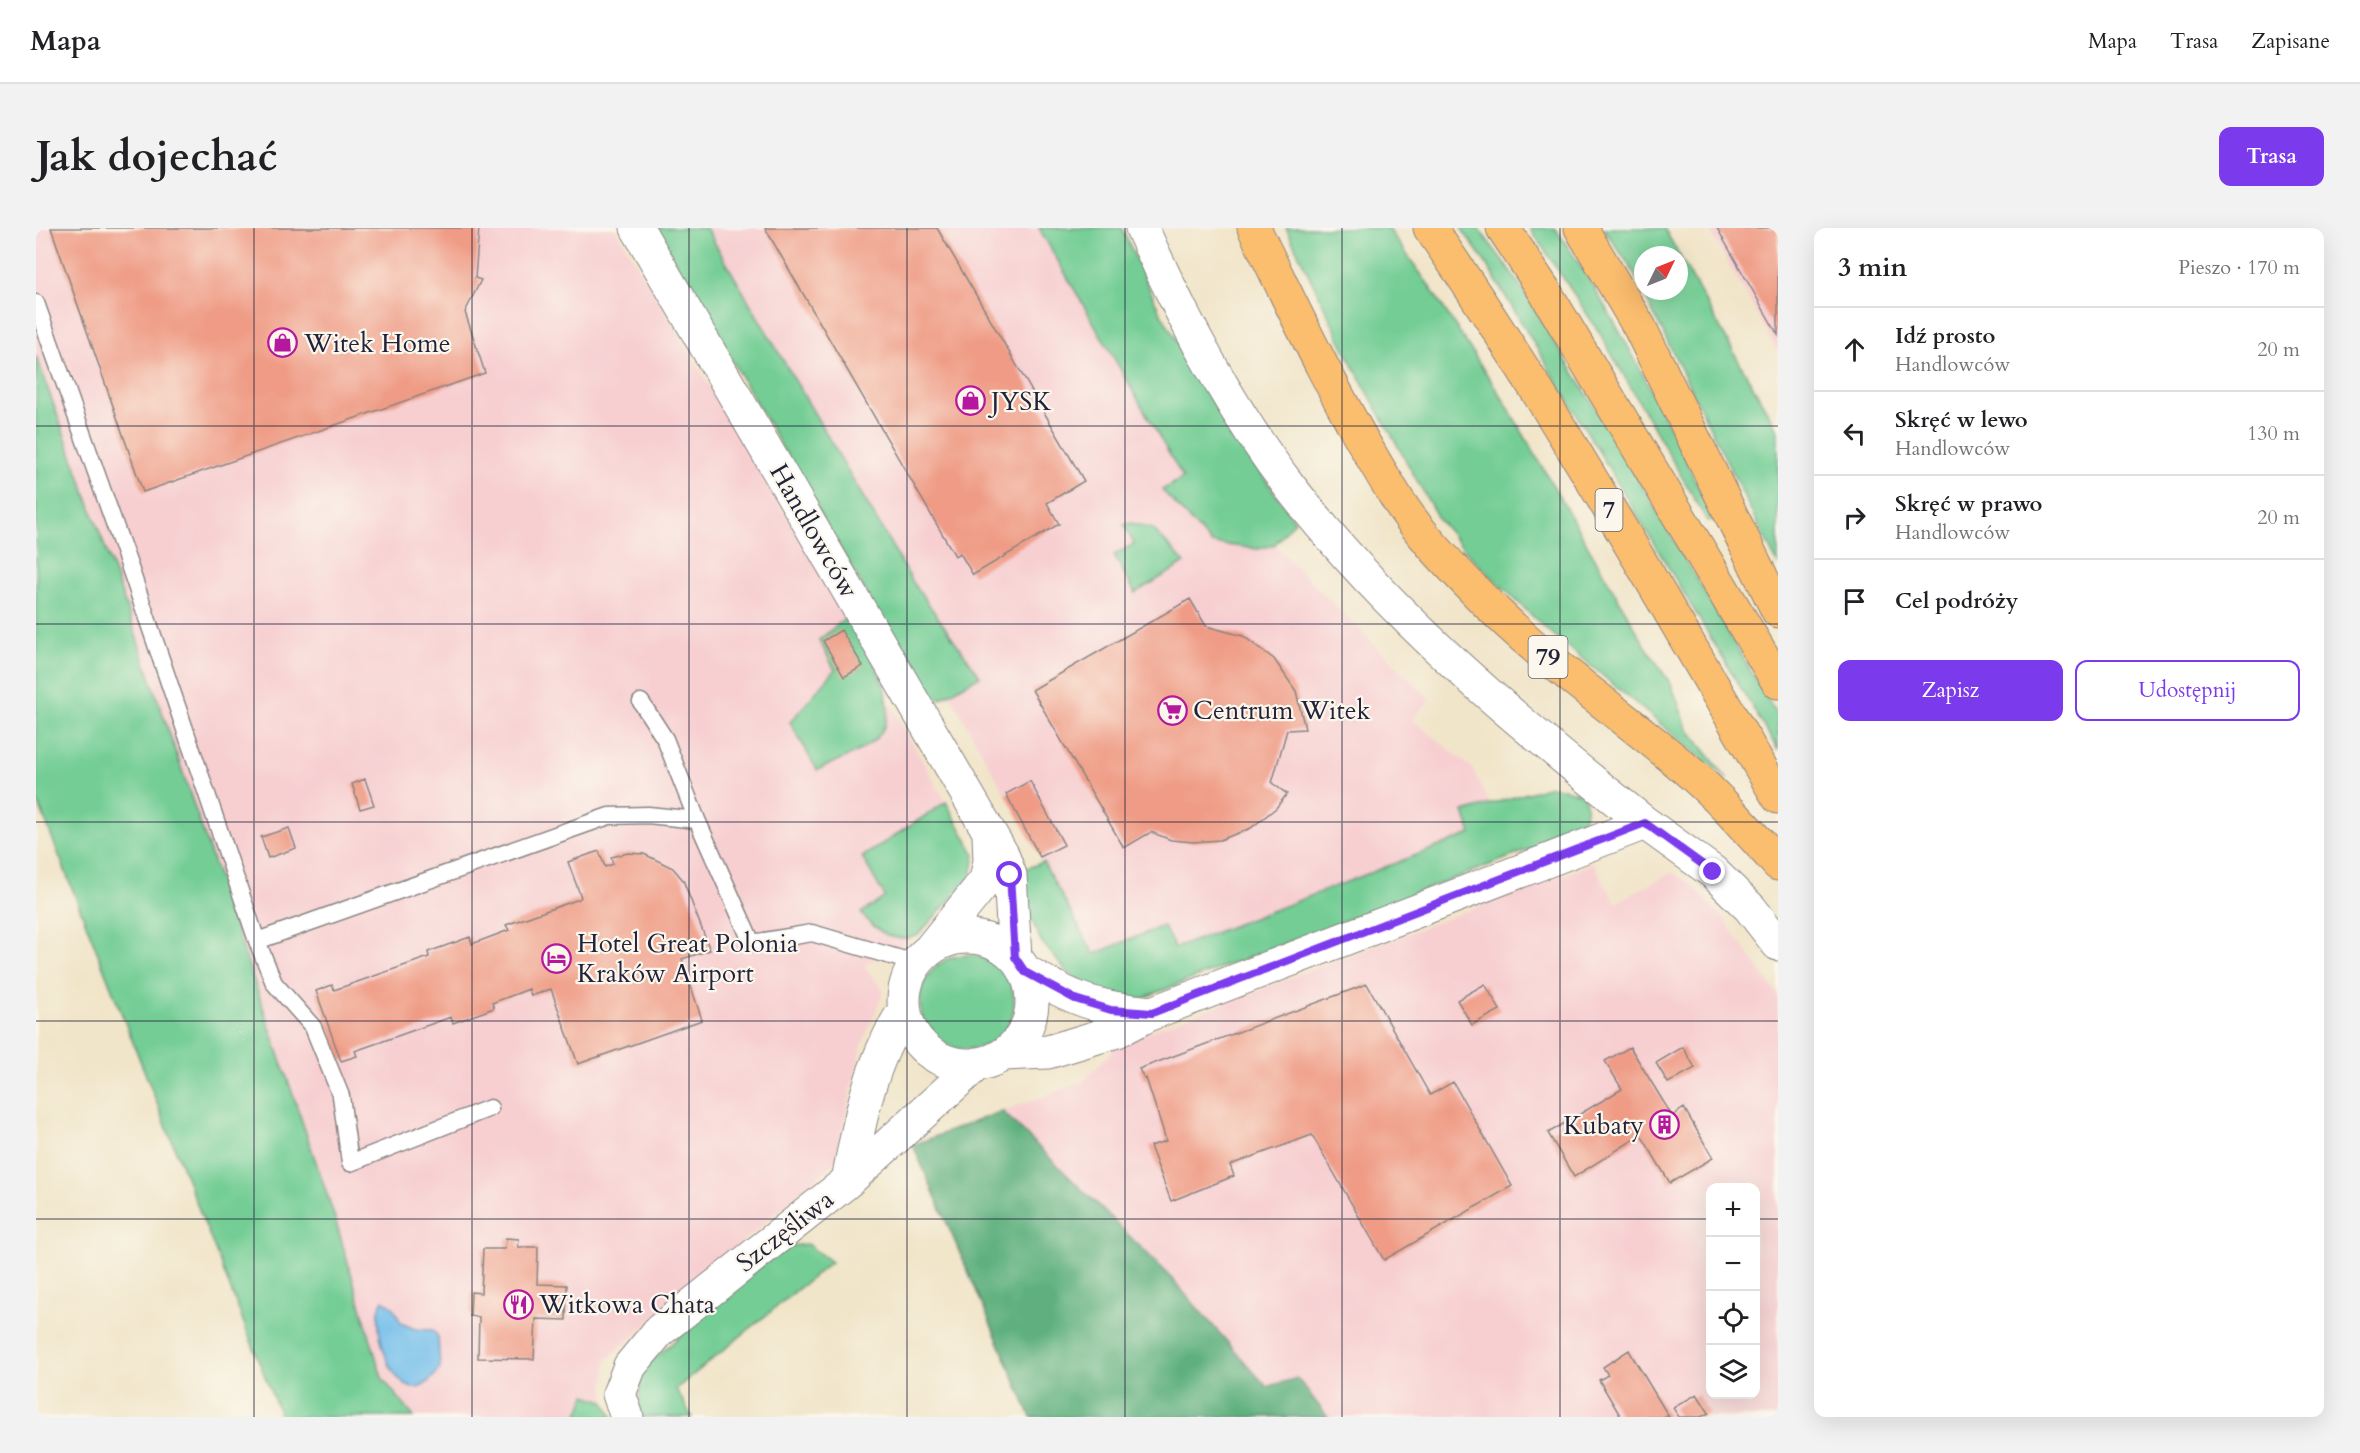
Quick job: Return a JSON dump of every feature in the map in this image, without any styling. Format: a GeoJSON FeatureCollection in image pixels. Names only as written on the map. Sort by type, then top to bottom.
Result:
{"type":"FeatureCollection","features":[{"type":"Feature","properties":{"kind":"main road","name":"79"},"geometry":{"type":"LineString","coordinates":[[1254,228],[1329,377],[1397,498],[1431,543],[1479,596],[1545,655],[1681,765],[1717,798],[1778,864]]}},
{"type":"Feature","properties":{"kind":"main road","name":"7"},"geometry":{"type":"LineString","coordinates":[[1430,228],[1485,309],[1576,454],[1778,797]]}},
{"type":"Feature","properties":{"kind":"main road","name":"7"},"geometry":{"type":"LineString","coordinates":[[1503,228],[1550,299],[1778,682]]}},
{"type":"Feature","properties":{"kind":"main road"},"geometry":{"type":"LineString","coordinates":[[1581,228],[1640,328],[1778,611]]}},
{"type":"Feature","properties":{"kind":"street","name":"Handlowców"},"geometry":{"type":"LineString","coordinates":[[637,228],[847,586],[989,836],[1002,854],[1010,875],[1020,964]]}},
{"type":"Feature","properties":{"kind":"street"},"geometry":{"type":"LineString","coordinates":[[1142,228],[1172,293],[1250,432],[1290,487],[1328,533],[1440,649],[1552,750],[1645,823],[1713,872],[1750,908],[1778,944]]}},
{"type":"Feature","properties":{"kind":"street"},"geometry":{"type":"LineString","coordinates":[[1152,1013],[1111,1010],[1075,999],[1020,964],[1001,945],[984,938],[966,936],[948,939],[923,955],[903,994],[904,1011],[910,1030],[922,1046],[938,1058],[957,1064],[1048,1052],[1117,1031],[1152,1013],[1645,823]]}},
{"type":"Feature","properties":{"kind":"street","name":"Handlowców"},"geometry":{"type":"LineString","coordinates":[[923,955],[986,880],[990,861],[989,836]]}},
{"type":"Feature","properties":{"kind":"street"},"geometry":{"type":"LineString","coordinates":[[991,1059],[1025,1032],[1031,1013],[1032,992],[1020,964]]}},
{"type":"Feature","properties":{"kind":"street","name":"Szczęśliwa"},"geometry":{"type":"LineString","coordinates":[[848,1181],[858,1130],[877,1060],[888,1034],[904,1011]]}},
{"type":"Feature","properties":{"kind":"street","name":"Szczęśliwa"},"geometry":{"type":"LineString","coordinates":[[627,1417],[619,1394],[630,1366],[659,1331],[848,1181],[991,1059]]}},
{"type":"Feature","properties":{"kind":"lane"},"geometry":{"type":"LineString","coordinates":[[36,303],[129,566],[257,942],[274,983],[314,1027],[341,1096],[350,1163],[490,1108]]}},
{"type":"Feature","properties":{"kind":"lane"},"geometry":{"type":"LineString","coordinates":[[640,702],[665,739],[697,820],[752,943],[812,933],[923,955]]}},
{"type":"Feature","properties":{"kind":"lane"},"geometry":{"type":"LineString","coordinates":[[257,942],[609,816],[648,815],[697,820]]}},
{"type":"Feature","properties":{"kind":"shaded area"},"geometry":{"type":"Polygon","coordinates":[[[36,228],[615,228],[847,617],[880,675],[889,702],[971,846],[918,935],[864,966],[884,991],[862,1045],[834,1163],[606,1360],[604,1401],[586,1395],[576,1417],[414,1417],[382,1378],[333,1212],[117,580],[36,356],[36,228]]]}},
{"type":"Feature","properties":{"kind":"shaded area"},"geometry":{"type":"Polygon","coordinates":[[[706,228],[1039,228],[1183,478],[1162,490],[1258,549],[1274,545],[1431,700],[1412,719],[1472,768],[1490,804],[1465,812],[1471,834],[1174,948],[1163,926],[1094,954],[949,693],[980,676],[914,584],[706,228]]]}},
{"type":"Feature","properties":{"kind":"shaded area"},"geometry":{"type":"Polygon","coordinates":[[[1708,228],[1778,228],[1778,351],[1708,228]]]}},
{"type":"Feature","properties":{"kind":"shaded area"},"geometry":{"type":"Polygon","coordinates":[[[1593,863],[1616,903],[1672,872],[1690,883],[1724,919],[1778,996],[1778,1417],[1328,1417],[1297,1378],[1267,1387],[1164,1270],[1002,1111],[1083,1082],[1119,1043],[1593,863]]]}},
{"type":"Feature","properties":{"kind":"green space"},"geometry":{"type":"Polygon","coordinates":[[[655,228],[706,228],[914,584],[980,676],[940,699],[924,693],[655,228]]]}},
{"type":"Feature","properties":{"kind":"green space"},"geometry":{"type":"Polygon","coordinates":[[[1039,228],[1122,228],[1160,312],[1227,426],[1295,521],[1274,545],[1258,549],[1211,543],[1162,490],[1183,478],[1039,228]]]}},
{"type":"Feature","properties":{"kind":"green space"},"geometry":{"type":"Polygon","coordinates":[[[1286,228],[1388,228],[1428,284],[1506,404],[1645,645],[1672,686],[1687,728],[1728,780],[1543,626],[1473,559],[1439,520],[1352,364],[1286,228]]]}},
{"type":"Feature","properties":{"kind":"green space"},"geometry":{"type":"Polygon","coordinates":[[[1461,228],[1478,228],[1510,270],[1600,415],[1778,717],[1778,750],[1485,262],[1461,228]]]}},
{"type":"Feature","properties":{"kind":"green space"},"geometry":{"type":"Polygon","coordinates":[[[1530,228],[1555,228],[1578,263],[1641,371],[1714,520],[1707,521],[1599,332],[1530,228]]]}},
{"type":"Feature","properties":{"kind":"green space"},"geometry":{"type":"Polygon","coordinates":[[[1603,228],[1664,228],[1674,246],[1634,246],[1634,274],[1603,228]]]}},
{"type":"Feature","properties":{"kind":"green space"},"geometry":{"type":"Polygon","coordinates":[[[1688,271],[1778,431],[1778,565],[1647,300],[1688,300],[1688,271]]]}},
{"type":"Feature","properties":{"kind":"green space"},"geometry":{"type":"Polygon","coordinates":[[[36,356],[117,580],[333,1212],[382,1378],[414,1417],[281,1417],[36,797],[36,356]]]}},
{"type":"Feature","properties":{"kind":"green space"},"geometry":{"type":"Polygon","coordinates":[[[1131,523],[1153,529],[1185,563],[1135,593],[1114,555],[1134,544],[1124,525],[1131,523]]]}},
{"type":"Feature","properties":{"kind":"green space"},"geometry":{"type":"Polygon","coordinates":[[[847,617],[882,682],[887,700],[887,717],[881,732],[868,745],[850,756],[817,770],[790,722],[835,670],[819,640],[847,617]]]}},
{"type":"Feature","properties":{"kind":"green space"},"geometry":{"type":"Polygon","coordinates":[[[1551,786],[1584,794],[1586,812],[1570,834],[1140,999],[1093,990],[1066,971],[1041,941],[1026,907],[1020,871],[1043,862],[1094,954],[1163,926],[1175,948],[1471,834],[1464,812],[1551,786]]]}},
{"type":"Feature","properties":{"kind":"green space"},"geometry":{"type":"Polygon","coordinates":[[[946,802],[975,855],[971,877],[918,935],[901,938],[879,931],[861,913],[885,897],[862,857],[946,802]]]}},
{"type":"Feature","properties":{"kind":"green space"},"geometry":{"type":"Polygon","coordinates":[[[967,955],[985,959],[1000,969],[1010,984],[1014,1002],[1010,1020],[1000,1035],[985,1045],[967,1049],[949,1045],[934,1035],[924,1020],[920,1002],[924,984],[934,969],[949,959],[967,955]]]}},
{"type":"Feature","properties":{"kind":"green space"},"geometry":{"type":"Polygon","coordinates":[[[1002,1111],[1164,1270],[1267,1387],[1297,1378],[1328,1417],[1031,1417],[913,1145],[1002,1111]]]}},
{"type":"Feature","properties":{"kind":"green space"},"geometry":{"type":"Polygon","coordinates":[[[807,1244],[831,1262],[676,1389],[692,1417],[639,1417],[640,1371],[782,1247],[807,1244]]]}},
{"type":"Feature","properties":{"kind":"green space"},"geometry":{"type":"Polygon","coordinates":[[[586,1395],[604,1401],[613,1417],[577,1417],[586,1395]]]}},
{"type":"Feature","properties":{"kind":"water"},"geometry":{"type":"Polygon","coordinates":[[[383,1300],[394,1308],[401,1323],[415,1329],[433,1330],[438,1337],[440,1369],[418,1388],[404,1384],[389,1364],[380,1335],[379,1309],[383,1300]]]}},
{"type":"Feature","properties":{"kind":"building","name":"Witek Home"},"geometry":{"type":"Polygon","coordinates":[[[51,228],[479,228],[475,278],[481,280],[465,312],[485,373],[143,492],[51,228]]]}},
{"type":"Feature","properties":{"kind":"building"},"geometry":{"type":"Polygon","coordinates":[[[765,228],[937,228],[1084,481],[1047,503],[1059,524],[973,575],[960,553],[955,556],[765,228]]]}},
{"type":"Feature","properties":{"kind":"building"},"geometry":{"type":"Polygon","coordinates":[[[1717,228],[1778,228],[1778,335],[1717,228]]]}},
{"type":"Feature","properties":{"kind":"building","name":"Centrum Witek"},"geometry":{"type":"Polygon","coordinates":[[[1190,599],[1206,626],[1243,636],[1274,659],[1296,691],[1305,729],[1287,730],[1272,783],[1287,794],[1276,808],[1251,828],[1220,840],[1193,842],[1171,840],[1151,832],[1124,848],[1032,690],[1190,599]]]}},
{"type":"Feature","properties":{"kind":"building"},"geometry":{"type":"Polygon","coordinates":[[[841,630],[863,666],[844,677],[823,641],[841,630]]]}},
{"type":"Feature","properties":{"kind":"building"},"geometry":{"type":"Polygon","coordinates":[[[365,779],[374,805],[360,809],[352,784],[365,779]]]}},
{"type":"Feature","properties":{"kind":"building"},"geometry":{"type":"Polygon","coordinates":[[[1030,781],[1064,845],[1040,857],[1006,794],[1030,781]]]}},
{"type":"Feature","properties":{"kind":"building"},"geometry":{"type":"Polygon","coordinates":[[[289,828],[296,848],[268,858],[261,837],[289,828]]]}},
{"type":"Feature","properties":{"kind":"building","name":"Hotel Great Polonia Kraków Airport"},"geometry":{"type":"Polygon","coordinates":[[[599,851],[605,867],[613,864],[611,857],[628,853],[644,854],[673,868],[683,880],[710,950],[682,959],[702,1020],[578,1064],[551,989],[531,996],[529,989],[492,1003],[494,1008],[453,1023],[451,1017],[355,1051],[357,1056],[341,1061],[316,991],[332,985],[334,990],[429,957],[428,952],[470,937],[472,944],[509,930],[506,925],[579,899],[581,897],[568,862],[599,851]]]}},
{"type":"Feature","properties":{"kind":"building"},"geometry":{"type":"Polygon","coordinates":[[[1367,984],[1430,1095],[1453,1082],[1512,1186],[1384,1260],[1312,1135],[1230,1165],[1234,1176],[1171,1201],[1150,1146],[1166,1141],[1146,1078],[1144,1079],[1139,1069],[1367,984]]]}},
{"type":"Feature","properties":{"kind":"building"},"geometry":{"type":"Polygon","coordinates":[[[1485,984],[1500,1010],[1472,1025],[1457,1000],[1485,984]]]}},
{"type":"Feature","properties":{"kind":"building"},"geometry":{"type":"Polygon","coordinates":[[[1630,1047],[1672,1116],[1684,1108],[1713,1158],[1670,1183],[1641,1135],[1574,1177],[1548,1133],[1622,1089],[1605,1061],[1630,1047]]]}},
{"type":"Feature","properties":{"kind":"building"},"geometry":{"type":"Polygon","coordinates":[[[1683,1047],[1695,1068],[1668,1083],[1656,1063],[1683,1047]]]}},
{"type":"Feature","properties":{"kind":"building","name":"Witkowa Chata"},"geometry":{"type":"Polygon","coordinates":[[[506,1238],[519,1239],[518,1247],[538,1247],[537,1284],[567,1285],[566,1320],[536,1319],[534,1359],[478,1358],[479,1317],[470,1316],[471,1292],[481,1293],[483,1249],[505,1249],[506,1238]]]}},
{"type":"Feature","properties":{"kind":"building"},"geometry":{"type":"Polygon","coordinates":[[[1629,1350],[1669,1417],[1621,1417],[1599,1380],[1608,1375],[1603,1367],[1629,1350]]]}},
{"type":"Feature","properties":{"kind":"building"},"geometry":{"type":"Polygon","coordinates":[[[1697,1394],[1709,1413],[1701,1417],[1679,1417],[1673,1408],[1697,1394]]]}},
{"type":"Feature","properties":{"kind":"place","name":"Witek Home"},"geometry":{"type":"Point","coordinates":[283,343]}},
{"type":"Feature","properties":{"kind":"place","name":"JYSK"},"geometry":{"type":"Point","coordinates":[970,401]}},
{"type":"Feature","properties":{"kind":"place","name":"Centrum Witek"},"geometry":{"type":"Point","coordinates":[1172,710]}},
{"type":"Feature","properties":{"kind":"place","name":"Hotel Great Polonia Kraków Airport"},"geometry":{"type":"Point","coordinates":[556,958]}},
{"type":"Feature","properties":{"kind":"place","name":"Kubaty"},"geometry":{"type":"Point","coordinates":[1665,1125]}},
{"type":"Feature","properties":{"kind":"place","name":"Witkowa Chata"},"geometry":{"type":"Point","coordinates":[518,1304]}},
{"type":"Feature","properties":{"kind":"route"},"geometry":{"type":"LineString","coordinates":[[1010,875],[1015,957],[1025,972],[1075,999],[1111,1010],[1152,1013],[1645,823],[1713,872]]}}]}
